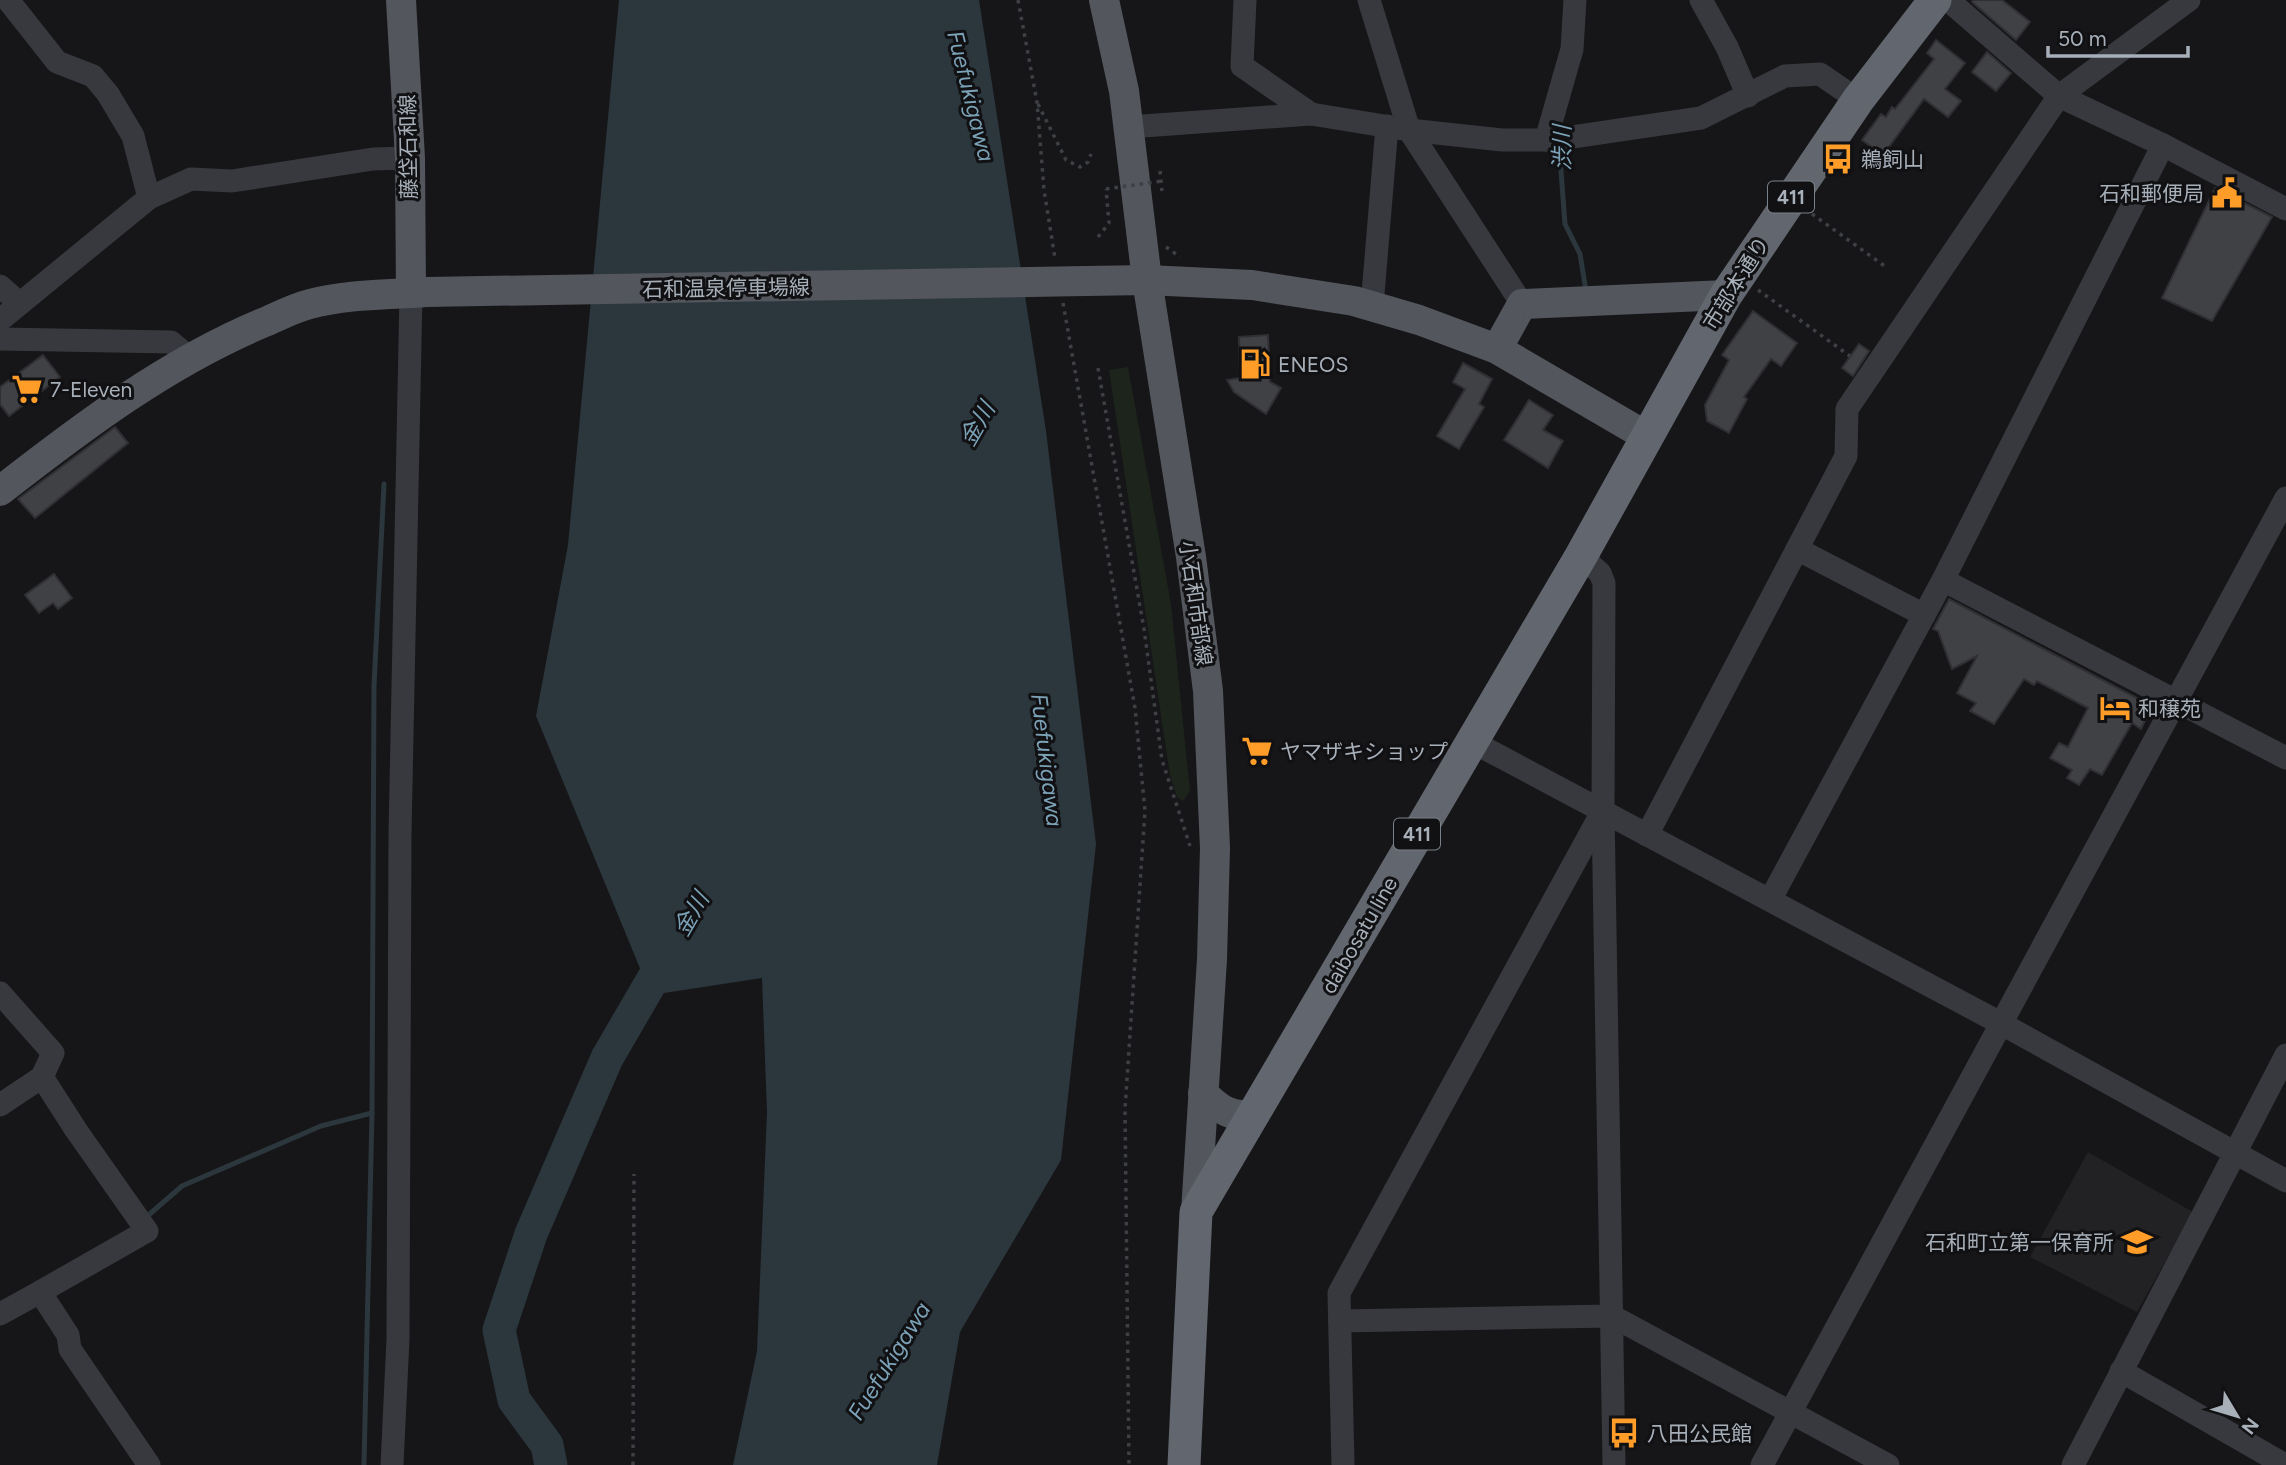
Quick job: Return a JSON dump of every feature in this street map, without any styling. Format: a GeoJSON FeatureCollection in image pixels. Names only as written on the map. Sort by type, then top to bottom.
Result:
{"type":"FeatureCollection","features":[{"type":"Feature","properties":{"kind":"highway","name":"市部本通り"},"geometry":{"type":"LineString","coordinates":[[1646,436],[1741,292],[1858,100],[1935,0]]}},
{"type":"Feature","properties":{"kind":"highway","name":"daibosatu line"},"geometry":{"type":"LineString","coordinates":[[1184,1465],[1196,1212],[1581,556],[1646,436]]}},
{"type":"Feature","properties":{"kind":"main road","name":"藤垈石和線"},"geometry":{"type":"LineString","coordinates":[[401,0],[405,158],[419,293]]}},
{"type":"Feature","properties":{"kind":"main road","name":"小石和市部線"},"geometry":{"type":"LineString","coordinates":[[1104,0],[1124,91],[1147,281],[1191,557],[1208,691],[1215,848],[1212,959],[1196,1212]]}},
{"type":"Feature","properties":{"kind":"main road","name":"石和温泉停車場線"},"geometry":{"type":"LineString","coordinates":[[0,491],[63,442],[132,394],[240,332],[309,304],[354,296],[419,293],[1073,286],[1147,281],[1252,285],[1354,301],[1419,320],[1497,349],[1646,436]]}},
{"type":"Feature","properties":{"kind":"main road"},"geometry":{"type":"LineString","coordinates":[[1497,349],[1522,304],[1741,292]]}},
{"type":"Feature","properties":{"kind":"main road"},"geometry":{"type":"LineString","coordinates":[[1203,1093],[1227,1113],[1244,1116],[1255,1114]]}},
{"type":"Feature","properties":{"kind":"street"},"geometry":{"type":"LineString","coordinates":[[8,0],[57,62],[93,76],[108,94],[133,136],[149,198]]}},
{"type":"Feature","properties":{"kind":"street"},"geometry":{"type":"LineString","coordinates":[[1245,0],[1241,66],[1311,114]]}},
{"type":"Feature","properties":{"kind":"street"},"geometry":{"type":"LineString","coordinates":[[1369,0],[1398,128],[1372,306]]}},
{"type":"Feature","properties":{"kind":"street"},"geometry":{"type":"LineString","coordinates":[[1557,139],[1572,49],[1575,0]]}},
{"type":"Feature","properties":{"kind":"street"},"geometry":{"type":"LineString","coordinates":[[1701,0],[1727,47],[1748,96]]}},
{"type":"Feature","properties":{"kind":"street"},"geometry":{"type":"LineString","coordinates":[[1948,0],[2059,96],[2163,145],[2286,209]]}},
{"type":"Feature","properties":{"kind":"street"},"geometry":{"type":"LineString","coordinates":[[1647,835],[1846,456],[1847,409],[2059,96],[2189,0]]}},
{"type":"Feature","properties":{"kind":"street"},"geometry":{"type":"LineString","coordinates":[[1129,127],[1311,114],[1398,128],[1502,140],[1557,139],[1701,118],[1785,76],[1820,74],[1858,100]]}},
{"type":"Feature","properties":{"kind":"street"},"geometry":{"type":"LineString","coordinates":[[1398,128],[1522,304]]}},
{"type":"Feature","properties":{"kind":"street"},"geometry":{"type":"LineString","coordinates":[[1770,900],[1943,580],[2163,145]]}},
{"type":"Feature","properties":{"kind":"street"},"geometry":{"type":"LineString","coordinates":[[0,320],[149,198],[191,179],[232,181],[373,159],[405,158]]}},
{"type":"Feature","properties":{"kind":"street"},"geometry":{"type":"LineString","coordinates":[[0,286],[19,303]]}},
{"type":"Feature","properties":{"kind":"street"},"geometry":{"type":"LineString","coordinates":[[392,1465],[398,1339],[400,821],[419,293]]}},
{"type":"Feature","properties":{"kind":"street"},"geometry":{"type":"LineString","coordinates":[[0,339],[171,342],[191,359]]}},
{"type":"Feature","properties":{"kind":"street"},"geometry":{"type":"LineString","coordinates":[[1762,1465],[2286,498]]}},
{"type":"Feature","properties":{"kind":"street"},"geometry":{"type":"LineString","coordinates":[[1797,549],[1924,615]]}},
{"type":"Feature","properties":{"kind":"street"},"geometry":{"type":"LineString","coordinates":[[1581,556],[1600,573],[1604,583],[1603,811],[1614,1465]]}},
{"type":"Feature","properties":{"kind":"street"},"geometry":{"type":"LineString","coordinates":[[1943,580],[2286,758]]}},
{"type":"Feature","properties":{"kind":"street"},"geometry":{"type":"LineString","coordinates":[[1471,741],[2001,1024],[2286,1181]]}},
{"type":"Feature","properties":{"kind":"street"},"geometry":{"type":"LineString","coordinates":[[1343,1465],[1339,1293],[1603,811]]}},
{"type":"Feature","properties":{"kind":"street"},"geometry":{"type":"LineString","coordinates":[[0,993],[53,1053],[42,1077],[0,1105]]}},
{"type":"Feature","properties":{"kind":"street"},"geometry":{"type":"LineString","coordinates":[[2073,1465],[2286,1055]]}},
{"type":"Feature","properties":{"kind":"street"},"geometry":{"type":"LineString","coordinates":[[0,1314],[147,1231],[42,1077]]}},
{"type":"Feature","properties":{"kind":"street"},"geometry":{"type":"LineString","coordinates":[[40,1292],[68,1335],[70,1349],[149,1465]]}},
{"type":"Feature","properties":{"kind":"street"},"geometry":{"type":"LineString","coordinates":[[1340,1321],[1612,1316],[1888,1465]]}},
{"type":"Feature","properties":{"kind":"street"},"geometry":{"type":"LineString","coordinates":[[2121,1371],[2285,1465]]}},
{"type":"Feature","properties":{"kind":"street"},"geometry":{"type":"LineString","coordinates":[[380,1465],[395,1421]]}},
{"type":"Feature","properties":{"kind":"path"},"geometry":{"type":"LineString","coordinates":[[1018,0],[1037,102],[1044,190],[1056,266]]}},
{"type":"Feature","properties":{"kind":"path"},"geometry":{"type":"LineString","coordinates":[[1037,102],[1066,160],[1080,167],[1088,162],[1091,154]]}},
{"type":"Feature","properties":{"kind":"path"},"geometry":{"type":"LineString","coordinates":[[1098,237],[1109,223],[1106,189],[1162,181]]}},
{"type":"Feature","properties":{"kind":"path"},"geometry":{"type":"LineString","coordinates":[[1807,210],[1886,267]]}},
{"type":"Feature","properties":{"kind":"path"},"geometry":{"type":"LineString","coordinates":[[1073,286],[1135,708],[1145,811],[1125,1109],[1129,1465]]}},
{"type":"Feature","properties":{"kind":"path"},"geometry":{"type":"LineString","coordinates":[[1741,292],[1850,356]]}},
{"type":"Feature","properties":{"kind":"path"},"geometry":{"type":"LineString","coordinates":[[1098,368],[1144,629],[1163,760],[1190,846]]}},
{"type":"Feature","properties":{"kind":"path"},"geometry":{"type":"LineString","coordinates":[[633,1465],[634,1174]]}},
{"type":"Feature","properties":{"kind":"shaded area"},"geometry":{"type":"Polygon","coordinates":[[[1128,367],[1171,604],[1190,791],[1183,801],[1177,797],[1170,775],[1109,370],[1128,367]]]}},
{"type":"Feature","properties":{"kind":"shaded area"},"geometry":{"type":"Polygon","coordinates":[[[2088,1152],[2193,1212],[2137,1312],[2030,1257],[2088,1152]]]}},
{"type":"Feature","properties":{"kind":"water","name":"Fuefukigawa"},"geometry":{"type":"Polygon","coordinates":[[[619,0],[979,0],[1046,431],[1096,844],[1061,1160],[960,1332],[937,1465],[733,1465],[757,1351],[767,1112],[762,978],[651,995],[536,716],[568,545],[619,0]]]}},
{"type":"Feature","properties":{"kind":"building"},"geometry":{"type":"Polygon","coordinates":[[[2002,0],[2030,22],[2016,40],[1972,2],[2002,0]]]}},
{"type":"Feature","properties":{"kind":"building"},"geometry":{"type":"Polygon","coordinates":[[[1936,40],[1965,63],[1945,89],[1961,101],[1948,117],[1924,99],[1883,155],[1862,140],[1881,114],[1886,117],[1892,107],[1895,109],[1934,59],[1927,53],[1936,40]]]}},
{"type":"Feature","properties":{"kind":"building"},"geometry":{"type":"Polygon","coordinates":[[[1987,52],[2011,73],[1996,91],[1972,72],[1987,52]]]}},
{"type":"Feature","properties":{"kind":"building"},"geometry":{"type":"Polygon","coordinates":[[[2215,188],[2272,217],[2212,321],[2162,298],[2215,188]]]}},
{"type":"Feature","properties":{"kind":"building"},"geometry":{"type":"Polygon","coordinates":[[[1753,311],[1797,343],[1781,366],[1771,359],[1744,397],[1747,399],[1729,433],[1707,421],[1705,405],[1729,360],[1722,355],[1753,311]]]}},
{"type":"Feature","properties":{"kind":"building"},"geometry":{"type":"Polygon","coordinates":[[[1268,335],[1270,382],[1281,388],[1266,414],[1234,392],[1227,380],[1240,378],[1239,337],[1268,335]]]}},
{"type":"Feature","properties":{"kind":"building"},"geometry":{"type":"Polygon","coordinates":[[[1859,344],[1869,351],[1853,376],[1842,368],[1859,344]]]}},
{"type":"Feature","properties":{"kind":"building"},"geometry":{"type":"Polygon","coordinates":[[[43,355],[60,377],[9,416],[0,404],[0,387],[43,355]]]}},
{"type":"Feature","properties":{"kind":"building"},"geometry":{"type":"Polygon","coordinates":[[[1463,363],[1492,379],[1479,404],[1484,407],[1459,449],[1437,436],[1465,389],[1453,382],[1463,363]]]}},
{"type":"Feature","properties":{"kind":"building"},"geometry":{"type":"Polygon","coordinates":[[[1529,400],[1553,415],[1543,430],[1563,441],[1548,468],[1504,440],[1529,400]]]}},
{"type":"Feature","properties":{"kind":"building"},"geometry":{"type":"Polygon","coordinates":[[[115,427],[128,443],[35,518],[18,499],[115,427]]]}},
{"type":"Feature","properties":{"kind":"building"},"geometry":{"type":"Polygon","coordinates":[[[54,574],[72,598],[58,609],[53,603],[39,613],[25,595],[54,574]]]}},
{"type":"Feature","properties":{"kind":"building"},"geometry":{"type":"Polygon","coordinates":[[[1949,599],[2152,706],[2141,729],[2132,723],[2102,775],[2090,769],[2079,785],[2067,778],[2072,770],[2050,758],[2059,743],[2068,747],[2088,708],[2037,681],[2034,685],[2024,679],[1994,724],[1970,711],[1976,703],[1957,693],[1977,656],[1952,669],[1938,631],[1933,629],[1949,599]]]}},
{"type":"Feature","properties":{"kind":"waterway","name":"渋川"},"geometry":{"type":"LineString","coordinates":[[1559,144],[1565,224],[1580,254],[1586,291]]}},
{"type":"Feature","properties":{"kind":"waterway"},"geometry":{"type":"LineString","coordinates":[[364,1465],[372,1113],[374,686],[384,484]]}},
{"type":"Feature","properties":{"kind":"waterway","name":"金川"},"geometry":{"type":"LineString","coordinates":[[551,1465],[547,1445],[514,1400],[499,1330],[531,1234],[607,1058],[671,948]]}},
{"type":"Feature","properties":{"kind":"waterway"},"geometry":{"type":"LineString","coordinates":[[144,1219],[182,1186],[321,1126],[372,1113]]}},
{"type":"Feature","properties":{"kind":"place","name":"鵜飼山"},"geometry":{"type":"Point","coordinates":[1838,159]}},
{"type":"Feature","properties":{"kind":"place","name":"石和郵便局"},"geometry":{"type":"Point","coordinates":[2227,193]}},
{"type":"Feature","properties":{"kind":"place","name":"ENEOS"},"geometry":{"type":"Point","coordinates":[1255,364]}},
{"type":"Feature","properties":{"kind":"place","name":"7-Eleven"},"geometry":{"type":"Point","coordinates":[27,389]}},
{"type":"Feature","properties":{"kind":"place","name":"和穣苑"},"geometry":{"type":"Point","coordinates":[2115,708]}},
{"type":"Feature","properties":{"kind":"place","name":"ヤマザキショップ"},"geometry":{"type":"Point","coordinates":[1257,751]}},
{"type":"Feature","properties":{"kind":"place","name":"石和町立第一保育所"},"geometry":{"type":"Point","coordinates":[2137,1242]}},
{"type":"Feature","properties":{"kind":"place","name":"八田公民館"},"geometry":{"type":"Point","coordinates":[1624,1433]}}]}
